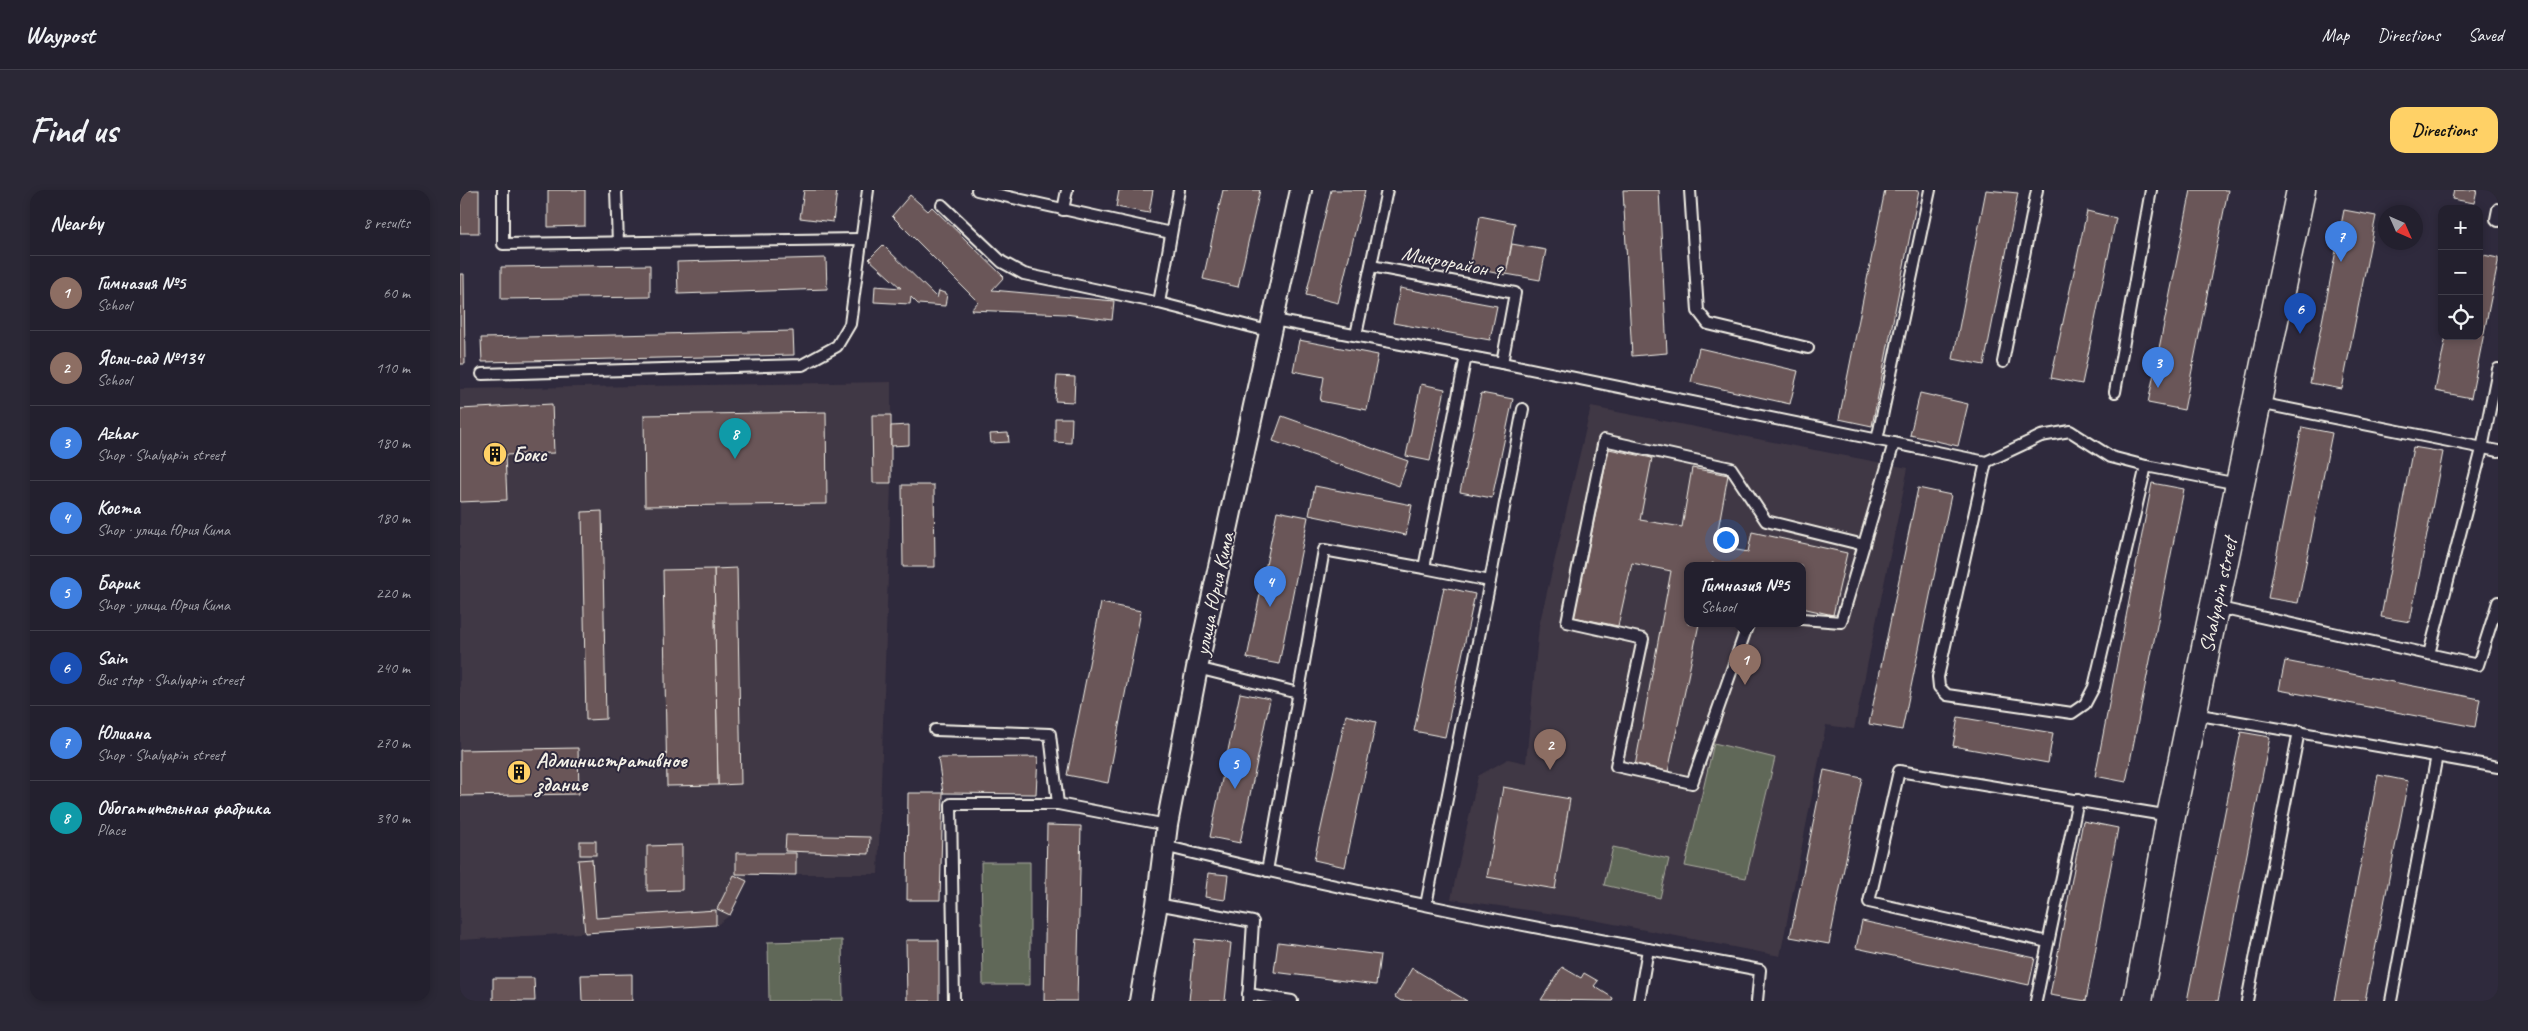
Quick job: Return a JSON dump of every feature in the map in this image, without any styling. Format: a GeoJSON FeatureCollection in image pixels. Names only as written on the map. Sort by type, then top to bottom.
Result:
{"type":"FeatureCollection","features":[{"type":"Feature","properties":{"kind":"main road","name":"Shalyapin street"},"geometry":{"type":"LineString","coordinates":[[2138,1001],[2172,816],[2259,403],[2301,190]]}},
{"type":"Feature","properties":{"kind":"street","name":"улица Юрия Кима"},"geometry":{"type":"LineString","coordinates":[[1140,1001],[1157,904],[1167,825],[1197,668],[1273,326],[1301,190]]}},
{"type":"Feature","properties":{"kind":"lane"},"geometry":{"type":"LineString","coordinates":[[503,190],[503,244],[861,239]]}},
{"type":"Feature","properties":{"kind":"lane"},"geometry":{"type":"LineString","coordinates":[[616,190],[618,243]]}},
{"type":"Feature","properties":{"kind":"lane"},"geometry":{"type":"LineString","coordinates":[[482,374],[802,365],[837,346],[850,324],[868,190]]}},
{"type":"Feature","properties":{"kind":"lane"},"geometry":{"type":"LineString","coordinates":[[977,190],[1171,233]]}},
{"type":"Feature","properties":{"kind":"lane"},"geometry":{"type":"LineString","coordinates":[[1063,210],[1067,190]]}},
{"type":"Feature","properties":{"kind":"lane"},"geometry":{"type":"LineString","coordinates":[[1158,304],[1179,190]]}},
{"type":"Feature","properties":{"kind":"lane"},"geometry":{"type":"LineString","coordinates":[[1356,335],[1387,190]]}},
{"type":"Feature","properties":{"kind":"lane"},"geometry":{"type":"LineString","coordinates":[[1690,190],[1698,311],[1708,324],[1808,348]]}},
{"type":"Feature","properties":{"kind":"lane"},"geometry":{"type":"LineString","coordinates":[[1877,440],[1930,190]]}},
{"type":"Feature","properties":{"kind":"lane"},"geometry":{"type":"LineString","coordinates":[[2003,362],[2037,190]]}},
{"type":"Feature","properties":{"kind":"lane"},"geometry":{"type":"LineString","coordinates":[[2115,392],[2151,190]]}},
{"type":"Feature","properties":{"kind":"lane"},"geometry":{"type":"LineString","coordinates":[[942,205],[1002,262],[1024,274],[1158,304],[1273,326],[1356,335],[1986,462],[2041,436],[2070,431],[2110,457],[2241,485]]}},
{"type":"Feature","properties":{"kind":"lane"},"geometry":{"type":"LineString","coordinates":[[2498,209],[2496,219],[2498,221]]}},
{"type":"Feature","properties":{"kind":"lane","name":"Микрорайон 9"},"geometry":{"type":"LineString","coordinates":[[1371,266],[1515,293],[1502,363]]}},
{"type":"Feature","properties":{"kind":"lane"},"geometry":{"type":"LineString","coordinates":[[1424,568],[1466,356]]}},
{"type":"Feature","properties":{"kind":"lane"},"geometry":{"type":"LineString","coordinates":[[2429,654],[2482,449],[2498,369]]}},
{"type":"Feature","properties":{"kind":"lane"},"geometry":{"type":"LineString","coordinates":[[2259,403],[2498,451]]}},
{"type":"Feature","properties":{"kind":"lane"},"geometry":{"type":"LineString","coordinates":[[1426,905],[1523,409]]}},
{"type":"Feature","properties":{"kind":"lane"},"geometry":{"type":"LineString","coordinates":[[1747,627],[1692,783],[1616,766],[1643,639],[1568,622],[1604,440],[1731,468],[1766,522],[1864,545]]}},
{"type":"Feature","properties":{"kind":"lane"},"geometry":{"type":"LineString","coordinates":[[1806,619],[1841,622],[1894,443]]}},
{"type":"Feature","properties":{"kind":"lane"},"geometry":{"type":"LineString","coordinates":[[1986,462],[1938,676],[1939,687],[1947,695],[2072,713],[2085,704],[2094,687],[2146,466]]}},
{"type":"Feature","properties":{"kind":"lane"},"geometry":{"type":"LineString","coordinates":[[1266,871],[1324,550],[1490,581]]}},
{"type":"Feature","properties":{"kind":"lane"},"geometry":{"type":"LineString","coordinates":[[2215,607],[2478,665],[2498,602]]}},
{"type":"Feature","properties":{"kind":"lane"},"geometry":{"type":"LineString","coordinates":[[1197,668],[1298,692]]}},
{"type":"Feature","properties":{"kind":"lane"},"geometry":{"type":"LineString","coordinates":[[2193,714],[2299,730],[2498,767]]}},
{"type":"Feature","properties":{"kind":"lane"},"geometry":{"type":"LineString","coordinates":[[935,730],[1050,734],[1058,804]]}},
{"type":"Feature","properties":{"kind":"lane"},"geometry":{"type":"LineString","coordinates":[[2247,1001],[2299,730]]}},
{"type":"Feature","properties":{"kind":"lane"},"geometry":{"type":"LineString","coordinates":[[2391,1001],[2437,755]]}},
{"type":"Feature","properties":{"kind":"lane"},"geometry":{"type":"LineString","coordinates":[[2048,942],[1869,902],[1899,771],[2172,816]]}},
{"type":"Feature","properties":{"kind":"lane"},"geometry":{"type":"LineString","coordinates":[[2036,1001],[2078,800]]}},
{"type":"Feature","properties":{"kind":"lane"},"geometry":{"type":"LineString","coordinates":[[954,1001],[951,804],[1058,804],[1167,825]]}},
{"type":"Feature","properties":{"kind":"lane"},"geometry":{"type":"LineString","coordinates":[[1164,846],[1266,871],[1426,905],[1760,970],[1757,1001]]}},
{"type":"Feature","properties":{"kind":"lane"},"geometry":{"type":"LineString","coordinates":[[1157,904],[1254,922],[1248,998],[1292,1001]]}},
{"type":"Feature","properties":{"kind":"lane"},"geometry":{"type":"LineString","coordinates":[[1639,1001],[1648,949]]}},
{"type":"Feature","properties":{"kind":"shaded area"},"geometry":{"type":"Polygon","coordinates":[[[891,382],[891,483],[878,874],[747,874],[747,881],[730,915],[717,925],[460,940],[460,389],[891,382]]]}},
{"type":"Feature","properties":{"kind":"shaded area"},"geometry":{"type":"Polygon","coordinates":[[[1591,407],[1908,468],[1854,729],[1826,725],[1780,956],[1583,918],[1451,899],[1478,776],[1508,759],[1526,763],[1539,626],[1591,407]]]}},
{"type":"Feature","properties":{"kind":"green space"},"geometry":{"type":"Polygon","coordinates":[[[1714,743],[1775,758],[1746,878],[1685,866],[1714,743]]]}},
{"type":"Feature","properties":{"kind":"green space"},"geometry":{"type":"Polygon","coordinates":[[[1613,847],[1669,859],[1660,898],[1604,885],[1613,847]]]}},
{"type":"Feature","properties":{"kind":"green space"},"geometry":{"type":"Polygon","coordinates":[[[981,862],[1030,862],[1030,985],[983,985],[981,862]]]}},
{"type":"Feature","properties":{"kind":"green space"},"geometry":{"type":"Polygon","coordinates":[[[842,940],[843,1001],[769,1001],[768,942],[842,940]]]}},
{"type":"Feature","properties":{"kind":"building"},"geometry":{"type":"Polygon","coordinates":[[[460,190],[479,190],[479,233],[460,233],[460,190]]]}},
{"type":"Feature","properties":{"kind":"building"},"geometry":{"type":"Polygon","coordinates":[[[548,190],[585,190],[585,226],[548,227],[548,190]]]}},
{"type":"Feature","properties":{"kind":"building"},"geometry":{"type":"Polygon","coordinates":[[[804,190],[837,190],[833,222],[800,218],[804,190]]]}},
{"type":"Feature","properties":{"kind":"building"},"geometry":{"type":"Polygon","coordinates":[[[1119,190],[1153,190],[1149,213],[1116,207],[1119,190]]]}},
{"type":"Feature","properties":{"kind":"building"},"geometry":{"type":"Polygon","coordinates":[[[1223,190],[1260,190],[1238,287],[1203,279],[1223,190]]]}},
{"type":"Feature","properties":{"kind":"building"},"geometry":{"type":"Polygon","coordinates":[[[1331,190],[1365,190],[1338,303],[1306,295],[1331,190]]]}},
{"type":"Feature","properties":{"kind":"building"},"geometry":{"type":"Polygon","coordinates":[[[1623,190],[1659,190],[1667,353],[1632,356],[1623,190]]]}},
{"type":"Feature","properties":{"kind":"building"},"geometry":{"type":"Polygon","coordinates":[[[1885,190],[1919,190],[1872,426],[1839,419],[1885,190]]]}},
{"type":"Feature","properties":{"kind":"building"},"geometry":{"type":"Polygon","coordinates":[[[1986,190],[2018,193],[1984,365],[1953,359],[1986,190]]]}},
{"type":"Feature","properties":{"kind":"building"},"geometry":{"type":"Polygon","coordinates":[[[2191,190],[2228,190],[2184,410],[2148,403],[2191,190]]]}},
{"type":"Feature","properties":{"kind":"building"},"geometry":{"type":"Polygon","coordinates":[[[2454,190],[2477,190],[2474,203],[2452,199],[2454,190]]]}},
{"type":"Feature","properties":{"kind":"building"},"geometry":{"type":"Polygon","coordinates":[[[910,195],[928,211],[932,207],[1004,277],[992,290],[1114,301],[1112,320],[1065,314],[971,310],[978,302],[892,216],[910,195]]]}},
{"type":"Feature","properties":{"kind":"building"},"geometry":{"type":"Polygon","coordinates":[[[2344,210],[2376,216],[2342,389],[2310,383],[2344,210]]]}},
{"type":"Feature","properties":{"kind":"building"},"geometry":{"type":"Polygon","coordinates":[[[2087,211],[2116,218],[2082,384],[2051,378],[2087,211]]]}},
{"type":"Feature","properties":{"kind":"building"},"geometry":{"type":"Polygon","coordinates":[[[1480,216],[1515,223],[1506,275],[1470,268],[1480,216]]]}},
{"type":"Feature","properties":{"kind":"building"},"geometry":{"type":"Polygon","coordinates":[[[1512,244],[1546,250],[1540,280],[1506,274],[1512,244]]]}},
{"type":"Feature","properties":{"kind":"building"},"geometry":{"type":"Polygon","coordinates":[[[883,245],[937,298],[939,291],[947,294],[945,306],[918,304],[911,297],[910,304],[874,302],[875,286],[901,288],[869,259],[883,245]]]}},
{"type":"Feature","properties":{"kind":"building"},"geometry":{"type":"Polygon","coordinates":[[[2483,255],[2498,258],[2483,338],[2483,255]]]}},
{"type":"Feature","properties":{"kind":"building"},"geometry":{"type":"Polygon","coordinates":[[[826,258],[827,289],[678,294],[677,262],[826,258]]]}},
{"type":"Feature","properties":{"kind":"building"},"geometry":{"type":"Polygon","coordinates":[[[650,265],[650,297],[501,299],[501,267],[650,265]]]}},
{"type":"Feature","properties":{"kind":"building"},"geometry":{"type":"Polygon","coordinates":[[[460,274],[464,274],[465,364],[460,364],[460,274]]]}},
{"type":"Feature","properties":{"kind":"building"},"geometry":{"type":"Polygon","coordinates":[[[1400,288],[1497,306],[1490,340],[1393,323],[1400,288]]]}},
{"type":"Feature","properties":{"kind":"building"},"geometry":{"type":"Polygon","coordinates":[[[793,331],[794,355],[482,362],[481,338],[793,331]]]}},
{"type":"Feature","properties":{"kind":"building"},"geometry":{"type":"Polygon","coordinates":[[[1299,340],[1378,355],[1367,410],[1320,401],[1324,377],[1293,371],[1299,340]]]}},
{"type":"Feature","properties":{"kind":"building"},"geometry":{"type":"Polygon","coordinates":[[[2445,340],[2483,340],[2471,398],[2435,391],[2445,340]]]}},
{"type":"Feature","properties":{"kind":"building"},"geometry":{"type":"Polygon","coordinates":[[[1699,348],[1798,371],[1790,404],[1691,382],[1699,348]]]}},
{"type":"Feature","properties":{"kind":"building"},"geometry":{"type":"Polygon","coordinates":[[[1057,376],[1075,377],[1074,402],[1055,401],[1057,376]]]}},
{"type":"Feature","properties":{"kind":"building"},"geometry":{"type":"Polygon","coordinates":[[[1421,384],[1445,389],[1430,461],[1406,456],[1421,384]]]}},
{"type":"Feature","properties":{"kind":"building"},"geometry":{"type":"Polygon","coordinates":[[[1481,393],[1513,399],[1492,498],[1460,492],[1481,393]]]}},
{"type":"Feature","properties":{"kind":"building"},"geometry":{"type":"Polygon","coordinates":[[[1920,393],[1968,404],[1958,446],[1910,435],[1920,393]]]}},
{"type":"Feature","properties":{"kind":"building","name":"Бокс"},"geometry":{"type":"Polygon","coordinates":[[[552,404],[554,453],[505,455],[507,500],[460,502],[460,409],[552,404]]]}},
{"type":"Feature","properties":{"kind":"building"},"geometry":{"type":"Polygon","coordinates":[[[826,412],[827,504],[645,506],[644,415],[826,412]]]}},
{"type":"Feature","properties":{"kind":"building"},"geometry":{"type":"Polygon","coordinates":[[[872,415],[891,415],[891,483],[873,483],[872,415]]]}},
{"type":"Feature","properties":{"kind":"building"},"geometry":{"type":"Polygon","coordinates":[[[1282,416],[1408,461],[1399,486],[1273,441],[1282,416]]]}},
{"type":"Feature","properties":{"kind":"building"},"geometry":{"type":"Polygon","coordinates":[[[1055,418],[1072,418],[1071,443],[1055,442],[1055,418]]]}},
{"type":"Feature","properties":{"kind":"building"},"geometry":{"type":"Polygon","coordinates":[[[909,425],[909,445],[891,446],[891,426],[909,425]]]}},
{"type":"Feature","properties":{"kind":"building"},"geometry":{"type":"Polygon","coordinates":[[[2302,427],[2332,433],[2298,603],[2268,598],[2302,427]]]}},
{"type":"Feature","properties":{"kind":"building"},"geometry":{"type":"Polygon","coordinates":[[[1008,433],[1009,442],[991,443],[990,434],[1008,433]]]}},
{"type":"Feature","properties":{"kind":"building"},"geometry":{"type":"Polygon","coordinates":[[[2413,447],[2443,452],[2410,622],[2381,617],[2413,447]]]}},
{"type":"Feature","properties":{"kind":"building"},"geometry":{"type":"Polygon","coordinates":[[[1609,449],[1652,458],[1640,520],[1682,527],[1692,468],[1728,475],[1715,546],[1748,552],[1752,532],[1847,553],[1833,615],[1806,609],[1806,562],[1684,562],[1684,627],[1698,627],[1668,772],[1635,766],[1671,571],[1632,563],[1618,626],[1574,617],[1609,449]]]}},
{"type":"Feature","properties":{"kind":"building"},"geometry":{"type":"Polygon","coordinates":[[[2152,483],[2184,489],[2126,782],[2095,776],[2152,483]]]}},
{"type":"Feature","properties":{"kind":"building"},"geometry":{"type":"Polygon","coordinates":[[[902,485],[934,485],[935,567],[903,567],[902,485]]]}},
{"type":"Feature","properties":{"kind":"building"},"geometry":{"type":"Polygon","coordinates":[[[1315,486],[1412,505],[1406,535],[1309,515],[1315,486]]]}},
{"type":"Feature","properties":{"kind":"building"},"geometry":{"type":"Polygon","coordinates":[[[1918,488],[1951,495],[1902,730],[1869,724],[1918,488]]]}},
{"type":"Feature","properties":{"kind":"building"},"geometry":{"type":"Polygon","coordinates":[[[602,511],[606,719],[586,720],[582,512],[602,511]]]}},
{"type":"Feature","properties":{"kind":"building"},"geometry":{"type":"Polygon","coordinates":[[[1277,511],[1308,517],[1279,664],[1247,658],[1277,511]]]}},
{"type":"Feature","properties":{"kind":"building"},"geometry":{"type":"Polygon","coordinates":[[[737,568],[741,784],[718,785],[714,569],[737,568]]]}},
{"type":"Feature","properties":{"kind":"building"},"geometry":{"type":"Polygon","coordinates":[[[714,569],[718,785],[667,786],[663,570],[714,569]]]}},
{"type":"Feature","properties":{"kind":"building"},"geometry":{"type":"Polygon","coordinates":[[[1444,587],[1475,594],[1445,737],[1414,731],[1444,587]]]}},
{"type":"Feature","properties":{"kind":"building"},"geometry":{"type":"Polygon","coordinates":[[[1101,603],[1141,611],[1108,783],[1067,775],[1101,603]]]}},
{"type":"Feature","properties":{"kind":"building"},"geometry":{"type":"Polygon","coordinates":[[[2285,661],[2480,699],[2475,727],[2279,690],[2285,661]]]}},
{"type":"Feature","properties":{"kind":"building"},"geometry":{"type":"Polygon","coordinates":[[[1240,693],[1270,699],[1240,843],[1210,837],[1240,693]]]}},
{"type":"Feature","properties":{"kind":"building"},"geometry":{"type":"Polygon","coordinates":[[[1346,715],[1376,722],[1345,867],[1314,860],[1346,715]]]}},
{"type":"Feature","properties":{"kind":"building"},"geometry":{"type":"Polygon","coordinates":[[[1958,717],[2053,733],[2048,763],[1953,746],[1958,717]]]}},
{"type":"Feature","properties":{"kind":"building"},"geometry":{"type":"Polygon","coordinates":[[[2241,732],[2270,737],[2218,1001],[2187,1001],[2241,732]]]}},
{"type":"Feature","properties":{"kind":"building","name":"Административное здание"},"geometry":{"type":"Polygon","coordinates":[[[578,748],[579,794],[460,796],[460,750],[578,748]]]}},
{"type":"Feature","properties":{"kind":"building"},"geometry":{"type":"Polygon","coordinates":[[[1038,757],[1036,794],[943,793],[938,758],[1038,757]]]}},
{"type":"Feature","properties":{"kind":"building"},"geometry":{"type":"Polygon","coordinates":[[[1824,770],[1862,778],[1829,944],[1790,937],[1824,770]]]}},
{"type":"Feature","properties":{"kind":"building"},"geometry":{"type":"Polygon","coordinates":[[[2378,775],[2408,781],[2365,1001],[2334,1001],[2378,775]]]}},
{"type":"Feature","properties":{"kind":"building"},"geometry":{"type":"Polygon","coordinates":[[[1503,787],[1570,799],[1555,889],[1487,877],[1503,787]]]}},
{"type":"Feature","properties":{"kind":"building"},"geometry":{"type":"Polygon","coordinates":[[[908,793],[943,793],[940,900],[907,900],[908,793]]]}},
{"type":"Feature","properties":{"kind":"building"},"geometry":{"type":"Polygon","coordinates":[[[2083,821],[2118,828],[2086,1001],[2050,995],[2083,821]]]}},
{"type":"Feature","properties":{"kind":"building"},"geometry":{"type":"Polygon","coordinates":[[[1047,825],[1081,826],[1077,1001],[1044,1001],[1047,825]]]}},
{"type":"Feature","properties":{"kind":"building"},"geometry":{"type":"Polygon","coordinates":[[[786,835],[870,837],[869,854],[785,851],[786,835]]]}},
{"type":"Feature","properties":{"kind":"building"},"geometry":{"type":"Polygon","coordinates":[[[580,841],[596,841],[596,855],[580,855],[580,841]]]}},
{"type":"Feature","properties":{"kind":"building"},"geometry":{"type":"Polygon","coordinates":[[[682,845],[682,890],[647,891],[647,846],[682,845]]]}},
{"type":"Feature","properties":{"kind":"building"},"geometry":{"type":"Polygon","coordinates":[[[736,853],[796,853],[796,875],[736,874],[736,853]]]}},
{"type":"Feature","properties":{"kind":"building"},"geometry":{"type":"Polygon","coordinates":[[[592,859],[596,918],[716,910],[716,925],[585,933],[578,860],[592,859]]]}},
{"type":"Feature","properties":{"kind":"building"},"geometry":{"type":"Polygon","coordinates":[[[1208,873],[1228,875],[1225,900],[1205,897],[1208,873]]]}},
{"type":"Feature","properties":{"kind":"building"},"geometry":{"type":"Polygon","coordinates":[[[734,875],[747,881],[730,915],[717,909],[734,875]]]}},
{"type":"Feature","properties":{"kind":"building"},"geometry":{"type":"Polygon","coordinates":[[[1862,921],[2035,958],[2029,985],[1856,948],[1862,921]]]}},
{"type":"Feature","properties":{"kind":"building"},"geometry":{"type":"Polygon","coordinates":[[[1195,939],[1231,943],[1225,1001],[1189,1001],[1195,939]]]}},
{"type":"Feature","properties":{"kind":"building"},"geometry":{"type":"Polygon","coordinates":[[[906,940],[939,940],[939,1001],[907,1001],[906,940]]]}},
{"type":"Feature","properties":{"kind":"building"},"geometry":{"type":"Polygon","coordinates":[[[1278,942],[1380,955],[1376,985],[1274,972],[1278,942]]]}},
{"type":"Feature","properties":{"kind":"building"},"geometry":{"type":"Polygon","coordinates":[[[1562,967],[1581,978],[1584,973],[1598,981],[1594,986],[1613,998],[1612,1001],[1541,1000],[1562,967]]]}},
{"type":"Feature","properties":{"kind":"building"},"geometry":{"type":"Polygon","coordinates":[[[1412,968],[1467,1001],[1401,1001],[1395,997],[1412,968]]]}},
{"type":"Feature","properties":{"kind":"building"},"geometry":{"type":"Polygon","coordinates":[[[632,974],[632,1001],[582,1001],[581,975],[632,974]]]}},
{"type":"Feature","properties":{"kind":"building"},"geometry":{"type":"Polygon","coordinates":[[[493,978],[534,978],[535,1001],[493,1001],[493,978]]]}},
{"type":"Feature","properties":{"kind":"place","name":"Юлиана"},"geometry":{"type":"Point","coordinates":[2341,262]}},
{"type":"Feature","properties":{"kind":"place","name":"Sain"},"geometry":{"type":"Point","coordinates":[2300,334]}},
{"type":"Feature","properties":{"kind":"place","name":"Azhar"},"geometry":{"type":"Point","coordinates":[2158,388]}},
{"type":"Feature","properties":{"kind":"place","name":"Бокс"},"geometry":{"type":"Point","coordinates":[495,454]}},
{"type":"Feature","properties":{"kind":"place","name":"Обогатительная фабрика"},"geometry":{"type":"Point","coordinates":[735,459]}},
{"type":"Feature","properties":{"kind":"place","name":"Коста"},"geometry":{"type":"Point","coordinates":[1270,607]}},
{"type":"Feature","properties":{"kind":"place","name":"Гимназия №5"},"geometry":{"type":"Point","coordinates":[1745,685]}},
{"type":"Feature","properties":{"kind":"place","name":"Ясли-сад №134"},"geometry":{"type":"Point","coordinates":[1550,770]}},
{"type":"Feature","properties":{"kind":"place","name":"Административное здание"},"geometry":{"type":"Point","coordinates":[519,772]}},
{"type":"Feature","properties":{"kind":"place","name":"Барик"},"geometry":{"type":"Point","coordinates":[1235,789]}}]}
